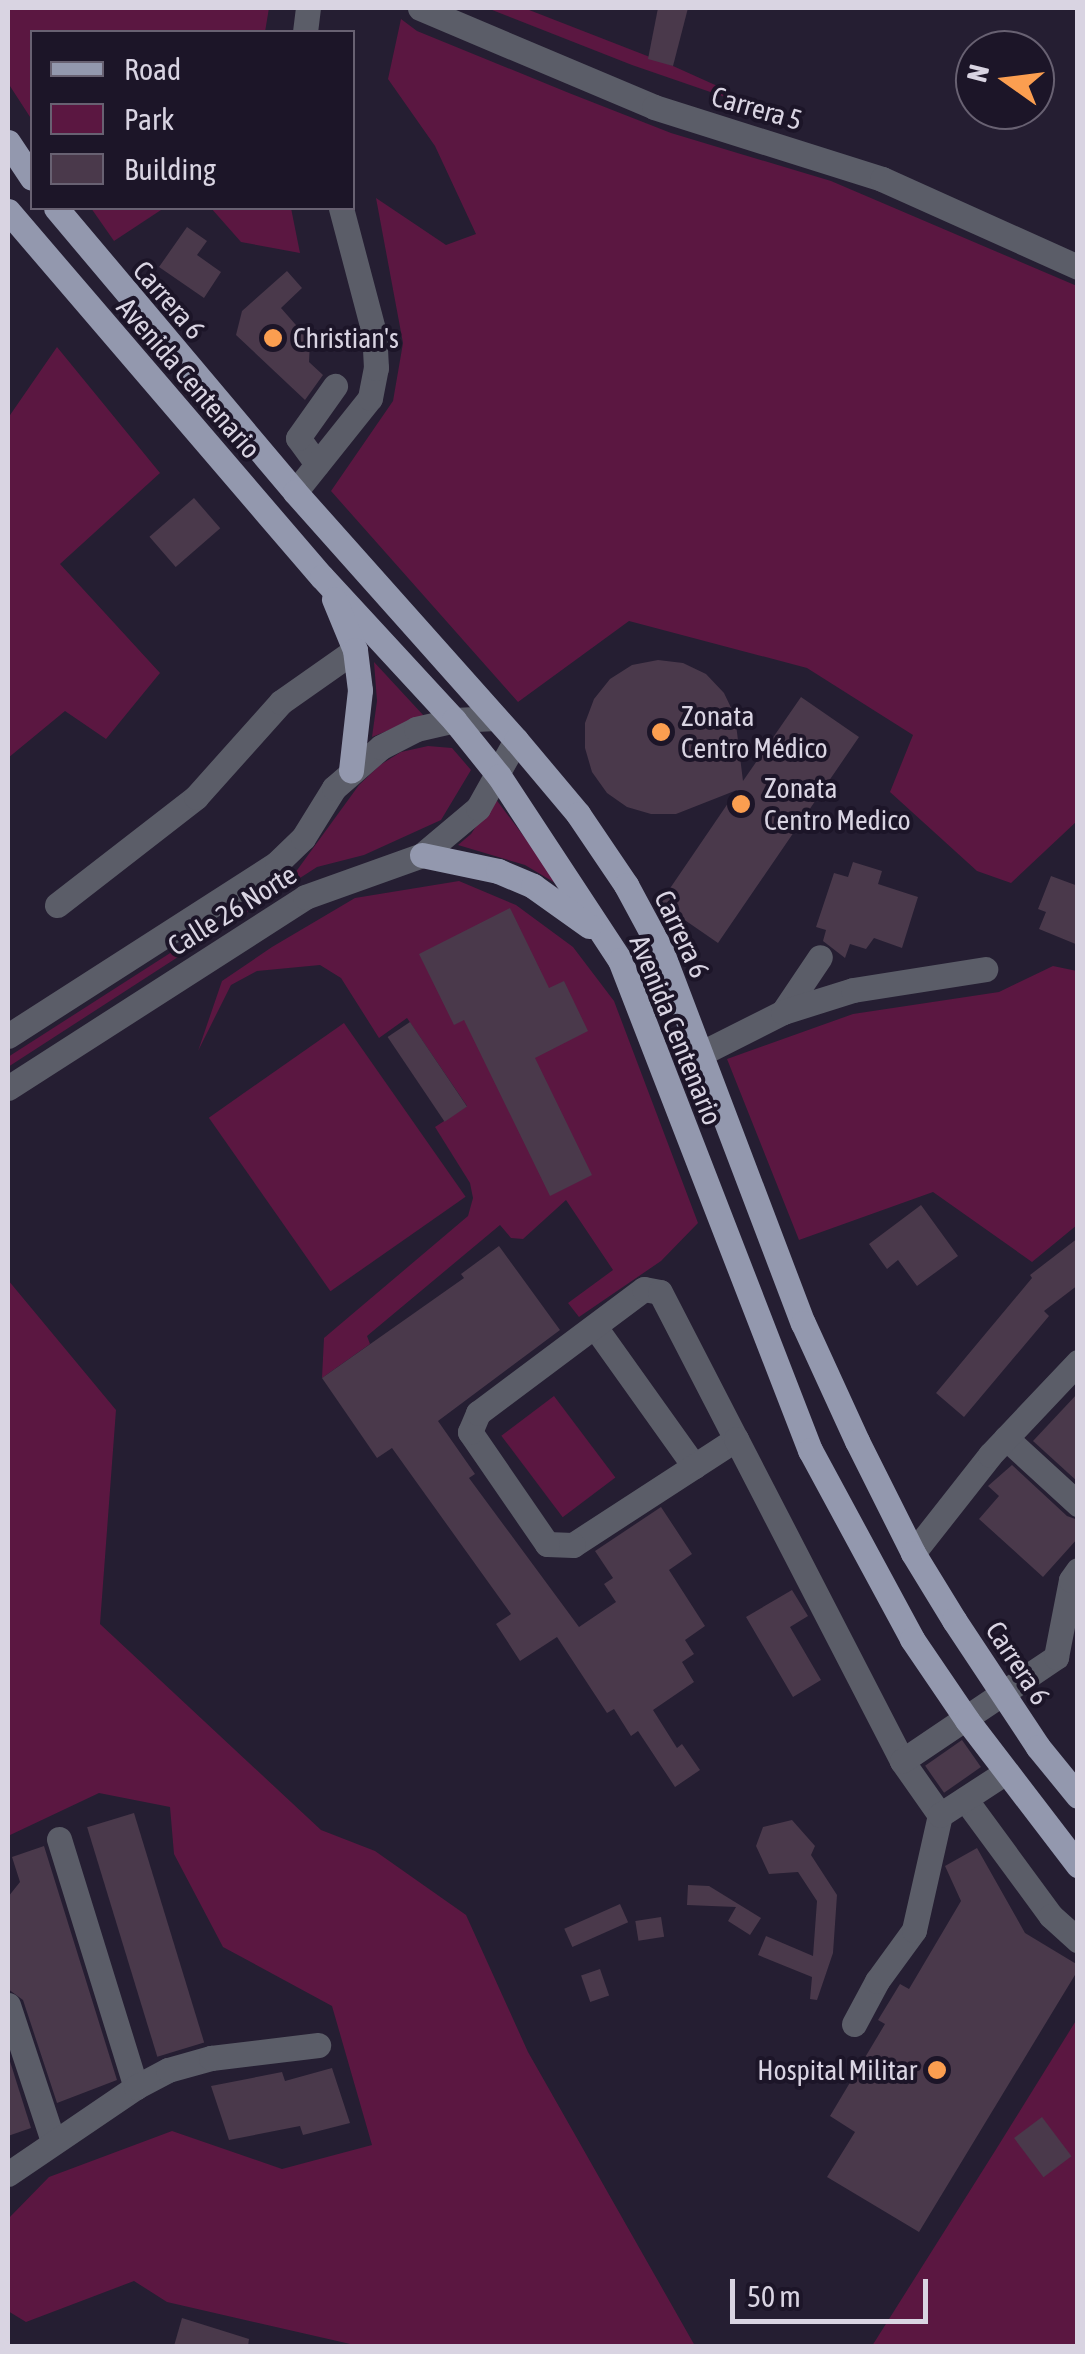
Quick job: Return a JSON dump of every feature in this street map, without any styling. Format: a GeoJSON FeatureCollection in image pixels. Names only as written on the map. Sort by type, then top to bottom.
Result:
{"type":"FeatureCollection","features":[{"type":"Feature","properties":{"kind":"main road"},"geometry":{"type":"LineString","coordinates":[[8,142],[30,175]]}},
{"type":"Feature","properties":{"kind":"main road","name":"Carrera 6"},"geometry":{"type":"LineString","coordinates":[[58,210],[296,492],[516,740],[578,814],[626,885],[661,950],[802,1323],[913,1552],[1003,1695],[1078,1796]]}},
{"type":"Feature","properties":{"kind":"main road","name":"Avenida Centenario"},"geometry":{"type":"LineString","coordinates":[[8,211],[322,577],[454,720],[499,776],[620,960],[810,1450],[863,1555],[967,1720],[1078,1865]]}},
{"type":"Feature","properties":{"kind":"main road"},"geometry":{"type":"LineString","coordinates":[[322,577],[354,650],[360,690],[350,770]]}},
{"type":"Feature","properties":{"kind":"main road"},"geometry":{"type":"LineString","coordinates":[[422,856],[498,871],[533,886],[595,931],[620,960]]}},
{"type":"Feature","properties":{"kind":"street","name":"Carrera 5"},"geometry":{"type":"LineString","coordinates":[[420,8],[654,108],[882,179],[1078,267]]}},
{"type":"Feature","properties":{"kind":"street"},"geometry":{"type":"LineString","coordinates":[[296,492],[370,398],[376,368],[374,332],[342,210]]}},
{"type":"Feature","properties":{"kind":"street"},"geometry":{"type":"LineString","coordinates":[[317,464],[298,438],[335,386]]}},
{"type":"Feature","properties":{"kind":"street"},"geometry":{"type":"LineString","coordinates":[[57,905],[196,797],[281,702],[354,650]]}},
{"type":"Feature","properties":{"kind":"street","name":"Calle 26 Norte"},"geometry":{"type":"LineString","coordinates":[[8,1036],[277,863],[303,838],[350,770],[398,738],[454,720],[496,718]]}},
{"type":"Feature","properties":{"kind":"street","name":"Calle 26 Norte"},"geometry":{"type":"LineString","coordinates":[[8,1088],[306,897],[422,856],[478,808],[516,740]]}},
{"type":"Feature","properties":{"kind":"street"},"geometry":{"type":"LineString","coordinates":[[783,1012],[820,957]]}},
{"type":"Feature","properties":{"kind":"street"},"geometry":{"type":"LineString","coordinates":[[700,1054],[783,1012],[853,990],[985,969]]}},
{"type":"Feature","properties":{"kind":"street"},"geometry":{"type":"LineString","coordinates":[[736,1440],[573,1544],[548,1544],[470,1432],[478,1413],[644,1289],[660,1292],[902,1761],[940,1815]]}},
{"type":"Feature","properties":{"kind":"street"},"geometry":{"type":"LineString","coordinates":[[595,1328],[694,1466]]}},
{"type":"Feature","properties":{"kind":"street"},"geometry":{"type":"LineString","coordinates":[[913,1552],[1006,1438],[1076,1366]]}},
{"type":"Feature","properties":{"kind":"street"},"geometry":{"type":"LineString","coordinates":[[1006,1438],[1078,1504]]}},
{"type":"Feature","properties":{"kind":"street"},"geometry":{"type":"LineString","coordinates":[[902,1761],[1056,1656],[1071,1580],[1078,1570]]}},
{"type":"Feature","properties":{"kind":"street"},"geometry":{"type":"LineString","coordinates":[[854,2024],[876,1981],[914,1930],[940,1815],[1006,1772]]}},
{"type":"Feature","properties":{"kind":"street"},"geometry":{"type":"LineString","coordinates":[[965,1798],[1052,1916],[1078,1940]]}},
{"type":"Feature","properties":{"kind":"street"},"geometry":{"type":"LineString","coordinates":[[59,1840],[136,2086]]}},
{"type":"Feature","properties":{"kind":"street"},"geometry":{"type":"LineString","coordinates":[[8,2005],[54,2141]]}},
{"type":"Feature","properties":{"kind":"street"},"geometry":{"type":"LineString","coordinates":[[8,2174],[136,2086],[168,2070],[211,2058],[318,2045]]}},
{"type":"Feature","properties":{"kind":"green space"},"geometry":{"type":"Polygon","coordinates":[[[8,8],[269,8],[265,30],[30,30],[30,117],[8,83],[8,8]]]}},
{"type":"Feature","properties":{"kind":"green space"},"geometry":{"type":"Polygon","coordinates":[[[487,8],[524,8],[673,66],[797,122],[632,65],[487,8]]]}},
{"type":"Feature","properties":{"kind":"green space"},"geometry":{"type":"Polygon","coordinates":[[[401,19],[417,31],[671,133],[831,181],[1077,286],[1077,821],[1011,883],[977,871],[890,792],[913,735],[807,668],[629,621],[518,702],[331,491],[393,401],[403,343],[376,198],[446,245],[476,234],[435,146],[388,79],[401,19]]]}},
{"type":"Feature","properties":{"kind":"green space"},"geometry":{"type":"Polygon","coordinates":[[[92,210],[161,210],[114,241],[92,210]]]}},
{"type":"Feature","properties":{"kind":"green space"},"geometry":{"type":"Polygon","coordinates":[[[213,210],[291,210],[300,253],[241,242],[213,210]]]}},
{"type":"Feature","properties":{"kind":"green space"},"geometry":{"type":"Polygon","coordinates":[[[57,347],[160,473],[60,564],[160,673],[106,739],[65,711],[8,758],[8,418],[57,347]]]}},
{"type":"Feature","properties":{"kind":"green space"},"geometry":{"type":"Polygon","coordinates":[[[374,662],[424,716],[372,737],[377,701],[374,662]]]}},
{"type":"Feature","properties":{"kind":"green space"},"geometry":{"type":"Polygon","coordinates":[[[428,746],[452,748],[471,770],[441,820],[364,855],[317,867],[8,1067],[8,1057],[295,873],[359,785],[401,752],[428,746]]]}},
{"type":"Feature","properties":{"kind":"green space"},"geometry":{"type":"Polygon","coordinates":[[[495,798],[562,887],[525,865],[458,845],[471,834],[495,798]]]}},
{"type":"Feature","properties":{"kind":"green space"},"geometry":{"type":"Polygon","coordinates":[[[459,881],[516,905],[573,947],[614,1001],[698,1223],[661,1261],[579,1317],[568,1303],[613,1270],[566,1200],[523,1239],[511,1238],[500,1225],[367,1336],[370,1344],[322,1378],[324,1338],[468,1216],[473,1198],[470,1183],[435,1127],[467,1106],[407,1018],[379,1038],[341,978],[320,965],[257,971],[231,985],[198,1051],[222,981],[272,947],[355,898],[459,881]]]}},
{"type":"Feature","properties":{"kind":"green space"},"geometry":{"type":"Polygon","coordinates":[[[1053,966],[1077,971],[1077,1225],[1032,1262],[933,1192],[799,1240],[727,1059],[853,1014],[999,992],[1053,966]]]}},
{"type":"Feature","properties":{"kind":"green space"},"geometry":{"type":"Polygon","coordinates":[[[344,1023],[466,1197],[330,1291],[209,1118],[344,1023]]]}},
{"type":"Feature","properties":{"kind":"green space"},"geometry":{"type":"Polygon","coordinates":[[[8,1280],[116,1410],[100,1624],[321,1830],[375,1851],[466,1915],[528,2052],[695,2346],[359,2346],[167,2302],[134,2281],[26,2322],[8,2311],[8,2219],[49,2177],[172,2131],[282,2169],[372,2145],[332,2006],[223,1947],[174,1854],[170,1807],[99,1793],[8,1836],[8,1280]]]}},
{"type":"Feature","properties":{"kind":"green space"},"geometry":{"type":"Polygon","coordinates":[[[554,1396],[615,1477],[563,1517],[501,1436],[554,1396]]]}},
{"type":"Feature","properties":{"kind":"green space"},"geometry":{"type":"Polygon","coordinates":[[[1077,2019],[1077,2346],[872,2346],[995,2151],[1077,2019]]]}},
{"type":"Feature","properties":{"kind":"building"},"geometry":{"type":"Polygon","coordinates":[[[658,8],[688,8],[673,66],[648,59],[658,8]]]}},
{"type":"Feature","properties":{"kind":"building"},"geometry":{"type":"Polygon","coordinates":[[[187,227],[207,241],[197,255],[221,272],[204,298],[159,267],[187,227]]]}},
{"type":"Feature","properties":{"kind":"building","name":"Christian's"},"geometry":{"type":"Polygon","coordinates":[[[287,271],[302,288],[281,308],[310,341],[309,362],[323,375],[305,400],[236,335],[242,311],[287,271]]]}},
{"type":"Feature","properties":{"kind":"building"},"geometry":{"type":"Polygon","coordinates":[[[194,498],[220,528],[176,567],[149,537],[194,498]]]}},
{"type":"Feature","properties":{"kind":"building"},"geometry":{"type":"Polygon","coordinates":[[[658,660],[683,663],[706,674],[724,693],[735,716],[743,781],[801,697],[859,737],[718,943],[660,903],[737,790],[676,814],[651,814],[627,807],[607,793],[592,772],[585,748],[585,723],[594,699],[610,679],[632,665],[658,660]]]}},
{"type":"Feature","properties":{"kind":"building"},"geometry":{"type":"Polygon","coordinates":[[[853,862],[882,871],[878,884],[918,897],[902,948],[874,938],[866,949],[850,944],[845,958],[823,941],[826,930],[816,927],[834,873],[848,877],[853,862]]]}},
{"type":"Feature","properties":{"kind":"building"},"geometry":{"type":"Polygon","coordinates":[[[1051,876],[1078,886],[1078,945],[1039,929],[1046,912],[1038,909],[1051,876]]]}},
{"type":"Feature","properties":{"kind":"building"},"geometry":{"type":"Polygon","coordinates":[[[510,908],[549,988],[564,981],[588,1031],[535,1058],[592,1175],[550,1196],[464,1020],[454,1025],[419,954],[510,908]]]}},
{"type":"Feature","properties":{"kind":"building"},"geometry":{"type":"Polygon","coordinates":[[[410,1022],[467,1107],[445,1122],[388,1037],[410,1022]]]}},
{"type":"Feature","properties":{"kind":"building"},"geometry":{"type":"Polygon","coordinates":[[[921,1205],[958,1256],[917,1286],[898,1260],[887,1269],[869,1244],[921,1205]]]}},
{"type":"Feature","properties":{"kind":"building"},"geometry":{"type":"Polygon","coordinates":[[[1078,1238],[1078,1285],[1044,1311],[1049,1316],[964,1417],[936,1393],[1032,1278],[1030,1275],[1078,1238]]]}},
{"type":"Feature","properties":{"kind":"building"},"geometry":{"type":"Polygon","coordinates":[[[499,1246],[560,1330],[438,1421],[475,1474],[469,1478],[579,1627],[616,1602],[604,1584],[613,1578],[595,1551],[661,1507],[692,1554],[669,1570],[705,1626],[685,1640],[694,1654],[682,1662],[694,1682],[653,1710],[677,1748],[682,1744],[700,1770],[675,1787],[638,1731],[631,1736],[614,1709],[607,1713],[557,1637],[520,1661],[496,1624],[511,1614],[392,1448],[377,1458],[322,1378],[464,1278],[461,1274],[499,1246]]]}},
{"type":"Feature","properties":{"kind":"building"},"geometry":{"type":"Polygon","coordinates":[[[1078,1393],[1078,1482],[1033,1441],[1078,1393]]]}},
{"type":"Feature","properties":{"kind":"building"},"geometry":{"type":"Polygon","coordinates":[[[1012,1465],[1067,1516],[1078,1520],[1078,1538],[1043,1577],[979,1519],[999,1496],[988,1486],[1012,1465]]]}},
{"type":"Feature","properties":{"kind":"building"},"geometry":{"type":"Polygon","coordinates":[[[792,1590],[808,1616],[790,1627],[821,1680],[793,1697],[746,1617],[792,1590]]]}},
{"type":"Feature","properties":{"kind":"building"},"geometry":{"type":"Polygon","coordinates":[[[962,1740],[981,1767],[944,1793],[925,1766],[962,1740]]]}},
{"type":"Feature","properties":{"kind":"building"},"geometry":{"type":"Polygon","coordinates":[[[134,1813],[204,2043],[157,2057],[87,1827],[134,1813]]]}},
{"type":"Feature","properties":{"kind":"building"},"geometry":{"type":"Polygon","coordinates":[[[792,1820],[815,1846],[811,1855],[837,1895],[833,1953],[817,2000],[810,1999],[812,1977],[758,1955],[766,1936],[813,1956],[817,1901],[798,1872],[769,1874],[756,1846],[763,1827],[792,1820]]]}},
{"type":"Feature","properties":{"kind":"building"},"geometry":{"type":"Polygon","coordinates":[[[44,1846],[117,2080],[57,2103],[23,2000],[8,1989],[8,1897],[20,1882],[12,1857],[44,1846]]]}},
{"type":"Feature","properties":{"kind":"building","name":"Hospital Militar"},"geometry":{"type":"Polygon","coordinates":[[[977,1848],[1025,1933],[1078,1965],[1078,1970],[919,2232],[827,2177],[855,2132],[830,2116],[885,2024],[878,2020],[900,1984],[909,1989],[961,1901],[945,1866],[977,1848]]]}},
{"type":"Feature","properties":{"kind":"building"},"geometry":{"type":"Polygon","coordinates":[[[688,1885],[709,1886],[761,1918],[750,1935],[728,1921],[736,1907],[687,1905],[688,1885]]]}},
{"type":"Feature","properties":{"kind":"building"},"geometry":{"type":"Polygon","coordinates":[[[620,1904],[628,1922],[572,1947],[564,1929],[620,1904]]]}},
{"type":"Feature","properties":{"kind":"building"},"geometry":{"type":"Polygon","coordinates":[[[661,1917],[664,1937],[638,1941],[635,1921],[661,1917]]]}},
{"type":"Feature","properties":{"kind":"building"},"geometry":{"type":"Polygon","coordinates":[[[600,1969],[609,1995],[590,2002],[581,1976],[600,1969]]]}},
{"type":"Feature","properties":{"kind":"building"},"geometry":{"type":"Polygon","coordinates":[[[8,2055],[31,2128],[8,2136],[8,2055]]]}},
{"type":"Feature","properties":{"kind":"building"},"geometry":{"type":"Polygon","coordinates":[[[332,2068],[350,2123],[303,2135],[300,2126],[229,2140],[211,2086],[282,2072],[285,2081],[332,2068]]]}},
{"type":"Feature","properties":{"kind":"building"},"geometry":{"type":"Polygon","coordinates":[[[1042,2117],[1071,2156],[1044,2177],[1014,2138],[1042,2117]]]}},
{"type":"Feature","properties":{"kind":"building"},"geometry":{"type":"Polygon","coordinates":[[[182,2318],[249,2339],[248,2346],[174,2346],[182,2318]]]}},
{"type":"Feature","properties":{"kind":"place","name":"Christian's"},"geometry":{"type":"Point","coordinates":[273,338]}},
{"type":"Feature","properties":{"kind":"place","name":"Zonata Centro Médico"},"geometry":{"type":"Point","coordinates":[661,732]}},
{"type":"Feature","properties":{"kind":"place","name":"Zonata Centro Medico"},"geometry":{"type":"Point","coordinates":[741,804]}},
{"type":"Feature","properties":{"kind":"place","name":"Hospital Militar"},"geometry":{"type":"Point","coordinates":[937,2070]}}]}
